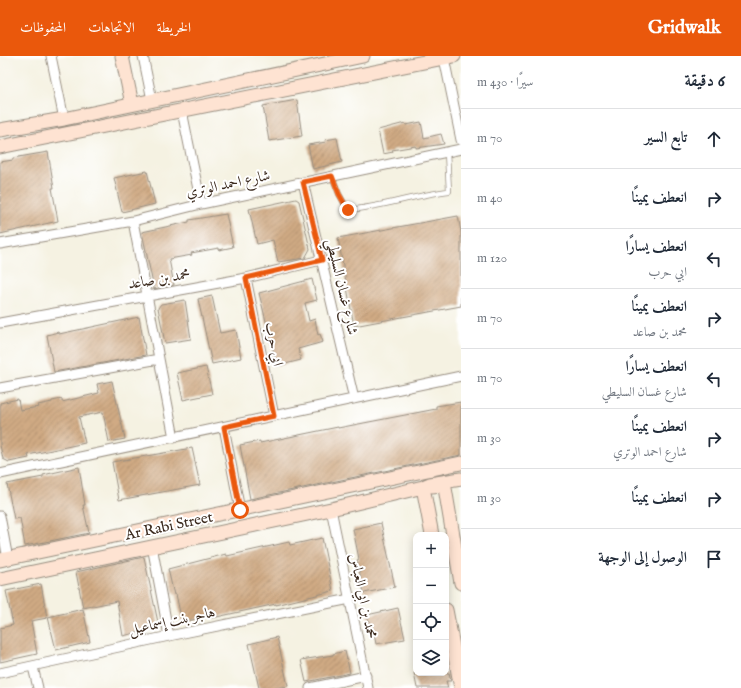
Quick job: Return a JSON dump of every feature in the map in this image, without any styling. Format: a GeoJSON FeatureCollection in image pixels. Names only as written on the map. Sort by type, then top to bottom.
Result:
{"type":"FeatureCollection","features":[{"type":"Feature","properties":{"kind":"street"},"geometry":{"type":"LineString","coordinates":[[51,56],[64,119]]}},
{"type":"Feature","properties":{"kind":"street"},"geometry":{"type":"LineString","coordinates":[[122,56],[132,104]]}},
{"type":"Feature","properties":{"kind":"street"},"geometry":{"type":"LineString","coordinates":[[143,56],[152,100]]}},
{"type":"Feature","properties":{"kind":"street"},"geometry":{"type":"LineString","coordinates":[[0,130],[64,119],[363,56]]}},
{"type":"Feature","properties":{"kind":"street"},"geometry":{"type":"LineString","coordinates":[[0,147],[449,57],[461,140]]}},
{"type":"Feature","properties":{"kind":"street"},"geometry":{"type":"LineString","coordinates":[[182,111],[201,204]]}},
{"type":"Feature","properties":{"kind":"street","name":"شارع احمد الوتري"},"geometry":{"type":"LineString","coordinates":[[0,244],[134,221],[201,204],[461,149]]}},
{"type":"Feature","properties":{"kind":"street","name":"شارع غسان السليطي"},"geometry":{"type":"LineString","coordinates":[[303,182],[354,399]]}},
{"type":"Feature","properties":{"kind":"street"},"geometry":{"type":"LineString","coordinates":[[134,221],[174,438]]}},
{"type":"Feature","properties":{"kind":"street","name":"محمد بن صاعد"},"geometry":{"type":"LineString","coordinates":[[0,323],[246,278],[322,260]]}},
{"type":"Feature","properties":{"kind":"street","name":"ابي حرب"},"geometry":{"type":"LineString","coordinates":[[246,278],[274,416]]}},
{"type":"Feature","properties":{"kind":"street"},"geometry":{"type":"LineString","coordinates":[[0,388],[159,360]]}},
{"type":"Feature","properties":{"kind":"street"},"geometry":{"type":"LineString","coordinates":[[0,474],[461,376]]}},
{"type":"Feature","properties":{"kind":"street"},"geometry":{"type":"LineString","coordinates":[[224,427],[240,510]]}},
{"type":"Feature","properties":{"kind":"street","name":"Ar Rabi Street"},"geometry":{"type":"LineString","coordinates":[[4,559],[461,463]]}},
{"type":"Feature","properties":{"kind":"street","name":"Ar Rabi Street"},"geometry":{"type":"LineString","coordinates":[[0,579],[423,490],[430,484],[461,478]]}},
{"type":"Feature","properties":{"kind":"street"},"geometry":{"type":"LineString","coordinates":[[431,532],[423,490],[435,485],[441,485],[445,488],[461,583]]}},
{"type":"Feature","properties":{"kind":"street","name":"محمد بن ابي العباس"},"geometry":{"type":"LineString","coordinates":[[331,509],[368,688]]}},
{"type":"Feature","properties":{"kind":"street"},"geometry":{"type":"LineString","coordinates":[[0,516],[4,559]]}},
{"type":"Feature","properties":{"kind":"street"},"geometry":{"type":"LineString","coordinates":[[152,546],[169,636]]}},
{"type":"Feature","properties":{"kind":"street","name":"هاجر بنت إسماعيل"},"geometry":{"type":"LineString","coordinates":[[0,673],[169,636],[350,599]]}},
{"type":"Feature","properties":{"kind":"street"},"geometry":{"type":"LineString","coordinates":[[449,626],[461,688]]}},
{"type":"Feature","properties":{"kind":"street"},"geometry":{"type":"LineString","coordinates":[[33,667],[38,688]]}},
{"type":"Feature","properties":{"kind":"street"},"geometry":{"type":"LineString","coordinates":[[310,688],[366,676]]}},
{"type":"Feature","properties":{"kind":"lane"},"geometry":{"type":"LineString","coordinates":[[332,176],[339,194],[348,210],[367,208],[449,190],[447,152]]}},
{"type":"Feature","properties":{"kind":"building"},"geometry":{"type":"Polygon","coordinates":[[[297,100],[302,136],[269,141],[263,106],[297,100]]]}},
{"type":"Feature","properties":{"kind":"building"},"geometry":{"type":"Polygon","coordinates":[[[421,122],[424,138],[441,134],[444,144],[416,148],[416,146],[392,150],[393,152],[383,154],[378,130],[405,123],[406,125],[421,122]]]}},
{"type":"Feature","properties":{"kind":"building"},"geometry":{"type":"Polygon","coordinates":[[[337,138],[342,162],[313,169],[308,145],[326,142],[325,140],[337,138]]]}},
{"type":"Feature","properties":{"kind":"building"},"geometry":{"type":"Polygon","coordinates":[[[48,152],[54,188],[52,188],[58,221],[0,234],[0,162],[13,160],[13,158],[48,152]]]}},
{"type":"Feature","properties":{"kind":"building"},"geometry":{"type":"Polygon","coordinates":[[[147,171],[155,204],[122,212],[114,178],[147,171]]]}},
{"type":"Feature","properties":{"kind":"building"},"geometry":{"type":"Polygon","coordinates":[[[296,199],[299,201],[310,249],[305,258],[278,262],[273,240],[257,244],[249,209],[296,199]]]}},
{"type":"Feature","properties":{"kind":"building"},"geometry":{"type":"Polygon","coordinates":[[[226,214],[233,247],[191,253],[192,255],[169,259],[174,285],[154,289],[142,232],[189,222],[189,220],[226,214]]]}},
{"type":"Feature","properties":{"kind":"building"},"geometry":{"type":"Polygon","coordinates":[[[458,216],[461,232],[461,306],[354,326],[338,238],[458,216]]]}},
{"type":"Feature","properties":{"kind":"building"},"geometry":{"type":"Polygon","coordinates":[[[312,279],[317,300],[305,303],[309,321],[315,319],[318,335],[320,334],[323,342],[298,349],[301,360],[277,366],[259,293],[312,279]]]}},
{"type":"Feature","properties":{"kind":"building"},"geometry":{"type":"Polygon","coordinates":[[[212,296],[220,333],[236,330],[241,358],[212,364],[198,299],[212,296]]]}},
{"type":"Feature","properties":{"kind":"building"},"geometry":{"type":"Polygon","coordinates":[[[185,300],[191,339],[165,343],[158,308],[161,304],[185,300]]]}},
{"type":"Feature","properties":{"kind":"building"},"geometry":{"type":"Polygon","coordinates":[[[139,317],[146,355],[54,372],[47,335],[58,332],[59,334],[139,317]]]}},
{"type":"Feature","properties":{"kind":"building"},"geometry":{"type":"Polygon","coordinates":[[[206,367],[212,394],[183,400],[177,373],[206,367]]]}},
{"type":"Feature","properties":{"kind":"building"},"geometry":{"type":"Polygon","coordinates":[[[112,381],[125,439],[109,442],[103,412],[79,417],[85,443],[28,455],[29,458],[9,462],[3,459],[0,445],[0,403],[18,399],[20,410],[39,407],[38,405],[52,401],[62,399],[62,402],[99,393],[97,384],[112,381]]]}},
{"type":"Feature","properties":{"kind":"building"},"geometry":{"type":"Polygon","coordinates":[[[461,402],[461,455],[250,499],[240,445],[260,441],[260,443],[436,409],[436,406],[461,402]]]}},
{"type":"Feature","properties":{"kind":"building"},"geometry":{"type":"Polygon","coordinates":[[[192,448],[200,485],[119,500],[112,462],[192,448]]]}},
{"type":"Feature","properties":{"kind":"building"},"geometry":{"type":"Polygon","coordinates":[[[79,467],[85,505],[83,505],[89,533],[25,546],[20,518],[14,519],[7,484],[43,477],[43,475],[79,467]]]}},
{"type":"Feature","properties":{"kind":"building"},"geometry":{"type":"Polygon","coordinates":[[[381,523],[395,587],[364,593],[357,560],[359,559],[353,529],[381,523]]]}},
{"type":"Feature","properties":{"kind":"building"},"geometry":{"type":"Polygon","coordinates":[[[322,538],[333,591],[276,605],[212,618],[211,616],[182,622],[176,594],[174,595],[168,569],[226,554],[227,556],[289,542],[290,545],[322,538]]]}},
{"type":"Feature","properties":{"kind":"building"},"geometry":{"type":"Polygon","coordinates":[[[144,557],[159,627],[123,636],[117,601],[83,608],[76,572],[144,557]]]}},
{"type":"Feature","properties":{"kind":"building"},"geometry":{"type":"Polygon","coordinates":[[[41,584],[47,618],[31,621],[37,654],[0,662],[0,628],[13,625],[6,591],[41,584]]]}},
{"type":"Feature","properties":{"kind":"building"},"geometry":{"type":"Polygon","coordinates":[[[398,608],[405,639],[376,644],[373,628],[371,629],[367,615],[398,608]]]}},
{"type":"Feature","properties":{"kind":"building"},"geometry":{"type":"Polygon","coordinates":[[[83,609],[90,642],[56,650],[48,617],[83,609]]]}},
{"type":"Feature","properties":{"kind":"building"},"geometry":{"type":"Polygon","coordinates":[[[277,637],[288,686],[259,688],[249,644],[277,637]]]}},
{"type":"Feature","properties":{"kind":"building"},"geometry":{"type":"Polygon","coordinates":[[[345,651],[350,673],[306,682],[301,660],[333,655],[345,651]]]}},
{"type":"Feature","properties":{"kind":"building"},"geometry":{"type":"Polygon","coordinates":[[[449,673],[451,681],[446,681],[448,688],[417,688],[415,676],[449,676],[449,673]]]}},
{"type":"Feature","properties":{"kind":"route"},"geometry":{"type":"LineString","coordinates":[[240,510],[224,427],[274,416],[246,278],[322,260],[303,182],[332,176],[339,194],[348,210]]}}]}
